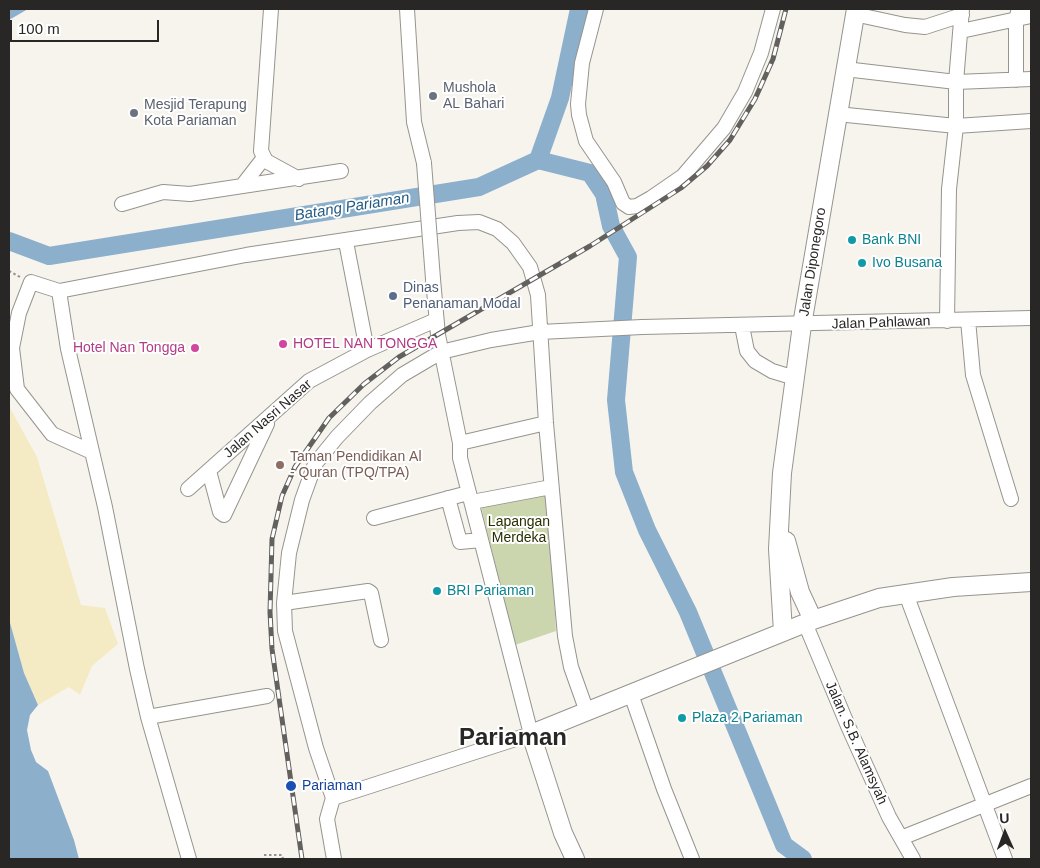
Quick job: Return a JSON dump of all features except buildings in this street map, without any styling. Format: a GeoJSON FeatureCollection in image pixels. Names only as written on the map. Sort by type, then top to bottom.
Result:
{"type":"FeatureCollection","features":[{"type":"Feature","properties":{"kind":"main road","name":"Jalan Diponegoro"},"geometry":{"type":"LineString","coordinates":[[783,632],[778,549],[782,473],[802,325],[855,12]]}},
{"type":"Feature","properties":{"kind":"main road","name":"Jalan Diponegoro"},"geometry":{"type":"LineString","coordinates":[[780,516],[809,622]]}},
{"type":"Feature","properties":{"kind":"main road"},"geometry":{"type":"LineString","coordinates":[[575,859],[563,833],[531,734],[783,632],[879,598],[953,587],[1031,582]]}},
{"type":"Feature","properties":{"kind":"street"},"geometry":{"type":"LineString","coordinates":[[242,186],[263,159],[260,145],[271,9]]}},
{"type":"Feature","properties":{"kind":"street"},"geometry":{"type":"LineString","coordinates":[[334,859],[328,819],[333,798],[531,734],[460,458],[460,443],[441,352],[436,320],[424,163],[414,122],[408,9]]}},
{"type":"Feature","properties":{"kind":"street"},"geometry":{"type":"LineString","coordinates":[[596,9],[582,63],[578,104],[579,115],[586,141],[614,182],[623,203],[629,207],[644,202],[678,180],[724,128],[745,92],[761,53],[773,9]]}},
{"type":"Feature","properties":{"kind":"street"},"geometry":{"type":"LineString","coordinates":[[855,12],[905,25],[925,27],[962,12],[956,82],[956,126],[948,205],[947,320]]}},
{"type":"Feature","properties":{"kind":"street"},"geometry":{"type":"LineString","coordinates":[[961,31],[1018,14],[1031,16]]}},
{"type":"Feature","properties":{"kind":"street"},"geometry":{"type":"LineString","coordinates":[[1016,80],[1018,14]]}},
{"type":"Feature","properties":{"kind":"street"},"geometry":{"type":"LineString","coordinates":[[845,69],[956,82],[1031,79]]}},
{"type":"Feature","properties":{"kind":"street"},"geometry":{"type":"LineString","coordinates":[[837,114],[956,126],[1031,121]]}},
{"type":"Feature","properties":{"kind":"street"},"geometry":{"type":"LineString","coordinates":[[263,159],[299,178]]}},
{"type":"Feature","properties":{"kind":"street"},"geometry":{"type":"LineString","coordinates":[[122,204],[163,192],[190,194],[341,171]]}},
{"type":"Feature","properties":{"kind":"street"},"geometry":{"type":"LineString","coordinates":[[92,452],[49,432],[20,394],[14,380],[12,348],[19,313],[31,282],[60,291],[246,256],[346,242],[458,223],[479,222],[497,229],[513,243],[530,267],[538,295],[551,487],[565,636],[571,667],[587,712]]}},
{"type":"Feature","properties":{"kind":"street"},"geometry":{"type":"LineString","coordinates":[[346,242],[367,350]]}},
{"type":"Feature","properties":{"kind":"street"},"geometry":{"type":"LineString","coordinates":[[60,291],[68,349],[92,452],[148,716],[189,859]]}},
{"type":"Feature","properties":{"kind":"street","name":"Jalan Pahlawan"},"geometry":{"type":"LineString","coordinates":[[333,798],[316,748],[285,631],[284,603],[294,528],[315,464],[337,437],[370,403],[402,375],[441,352],[491,340],[540,332],[642,327],[802,325],[1031,318]]}},
{"type":"Feature","properties":{"kind":"street","name":"Jalan Nasri Nasar"},"geometry":{"type":"LineString","coordinates":[[188,489],[309,381],[367,350],[436,320]]}},
{"type":"Feature","properties":{"kind":"street"},"geometry":{"type":"LineString","coordinates":[[968,320],[973,375],[1011,499]]}},
{"type":"Feature","properties":{"kind":"street"},"geometry":{"type":"LineString","coordinates":[[742,326],[747,351],[755,361],[772,371],[795,378]]}},
{"type":"Feature","properties":{"kind":"street"},"geometry":{"type":"LineString","coordinates":[[209,471],[220,512],[224,515],[272,414]]}},
{"type":"Feature","properties":{"kind":"street"},"geometry":{"type":"LineString","coordinates":[[460,443],[546,423]]}},
{"type":"Feature","properties":{"kind":"street"},"geometry":{"type":"LineString","coordinates":[[238,446],[251,456]]}},
{"type":"Feature","properties":{"kind":"street"},"geometry":{"type":"LineString","coordinates":[[374,518],[448,498],[551,487]]}},
{"type":"Feature","properties":{"kind":"street"},"geometry":{"type":"LineString","coordinates":[[448,498],[460,542],[481,540]]}},
{"type":"Feature","properties":{"kind":"street"},"geometry":{"type":"LineString","coordinates":[[284,603],[368,591],[371,594],[381,640]]}},
{"type":"Feature","properties":{"kind":"street"},"geometry":{"type":"LineString","coordinates":[[906,594],[1005,859]]}},
{"type":"Feature","properties":{"kind":"street","name":"Jalan. S.B. Alamsyah"},"geometry":{"type":"LineString","coordinates":[[809,622],[848,726],[889,817],[914,859]]}},
{"type":"Feature","properties":{"kind":"street"},"geometry":{"type":"LineString","coordinates":[[631,694],[664,789],[692,859]]}},
{"type":"Feature","properties":{"kind":"street"},"geometry":{"type":"LineString","coordinates":[[148,716],[267,696]]}},
{"type":"Feature","properties":{"kind":"street"},"geometry":{"type":"LineString","coordinates":[[901,838],[1031,786]]}},
{"type":"Feature","properties":{"kind":"street"},"geometry":{"type":"LineString","coordinates":[[332,844],[341,859]]}},
{"type":"Feature","properties":{"kind":"path"},"geometry":{"type":"LineString","coordinates":[[264,855],[282,855],[283,859]]}},
{"type":"Feature","properties":{"kind":"green space","name":"Lapangan Merdeka"},"geometry":{"type":"Polygon","coordinates":[[[548,491],[556,631],[515,645],[481,506],[548,491]]]}},
{"type":"Feature","properties":{"kind":"sand"},"geometry":{"type":"Polygon","coordinates":[[[9,406],[37,457],[81,605],[105,608],[118,644],[92,666],[80,695],[69,687],[38,705],[24,673],[9,619],[9,406]]]}},
{"type":"Feature","properties":{"kind":"water"},"geometry":{"type":"Polygon","coordinates":[[[9,9],[28,9],[9,20],[9,9]]]}},
{"type":"Feature","properties":{"kind":"water"},"geometry":{"type":"Polygon","coordinates":[[[9,619],[24,673],[38,705],[30,715],[27,730],[31,750],[36,762],[48,771],[74,840],[79,859],[9,859],[9,619]]]}},
{"type":"Feature","properties":{"kind":"waterway","name":"Batang Pariaman"},"geometry":{"type":"LineString","coordinates":[[9,241],[49,256],[479,187],[538,160],[560,98],[579,9]]}},
{"type":"Feature","properties":{"kind":"waterway"},"geometry":{"type":"LineString","coordinates":[[538,160],[590,173],[604,194],[611,226],[628,257],[616,400],[624,472],[647,530],[688,612],[784,845],[803,859]]}},
{"type":"Feature","properties":{"kind":"railway"},"geometry":{"type":"LineString","coordinates":[[302,859],[272,649],[270,612],[272,539],[282,496],[295,467],[329,418],[364,384],[399,357],[590,246],[681,188],[707,166],[730,140],[755,99],[773,59],[786,9]]}},
{"type":"Feature","properties":{"kind":"place","name":"Mushola AL Bahari"},"geometry":{"type":"Point","coordinates":[433,96]}},
{"type":"Feature","properties":{"kind":"place","name":"Mesjid Terapung Kota Pariaman"},"geometry":{"type":"Point","coordinates":[134,113]}},
{"type":"Feature","properties":{"kind":"place","name":"Bank BNI"},"geometry":{"type":"Point","coordinates":[852,240]}},
{"type":"Feature","properties":{"kind":"place","name":"Ivo Busana"},"geometry":{"type":"Point","coordinates":[862,263]}},
{"type":"Feature","properties":{"kind":"place","name":"Dinas Penanaman Modal"},"geometry":{"type":"Point","coordinates":[393,296]}},
{"type":"Feature","properties":{"kind":"place","name":"HOTEL NAN TONGGA"},"geometry":{"type":"Point","coordinates":[283,344]}},
{"type":"Feature","properties":{"kind":"place","name":"Hotel Nan Tongga"},"geometry":{"type":"Point","coordinates":[195,348]}},
{"type":"Feature","properties":{"kind":"place","name":"Taman Pendidikan Al - Quran (TPQ/TPA)"},"geometry":{"type":"Point","coordinates":[280,465]}},
{"type":"Feature","properties":{"kind":"place","name":"BRI Pariaman"},"geometry":{"type":"Point","coordinates":[437,591]}},
{"type":"Feature","properties":{"kind":"place","name":"Plaza 2 Pariaman"},"geometry":{"type":"Point","coordinates":[682,718]}},
{"type":"Feature","properties":{"kind":"place","name":"Pariaman"},"geometry":{"type":"Point","coordinates":[291,786]}},
{"type":"Feature","properties":{"kind":"district","name":"Pariaman"},"geometry":{"type":"Point","coordinates":[513,738]}}]}
